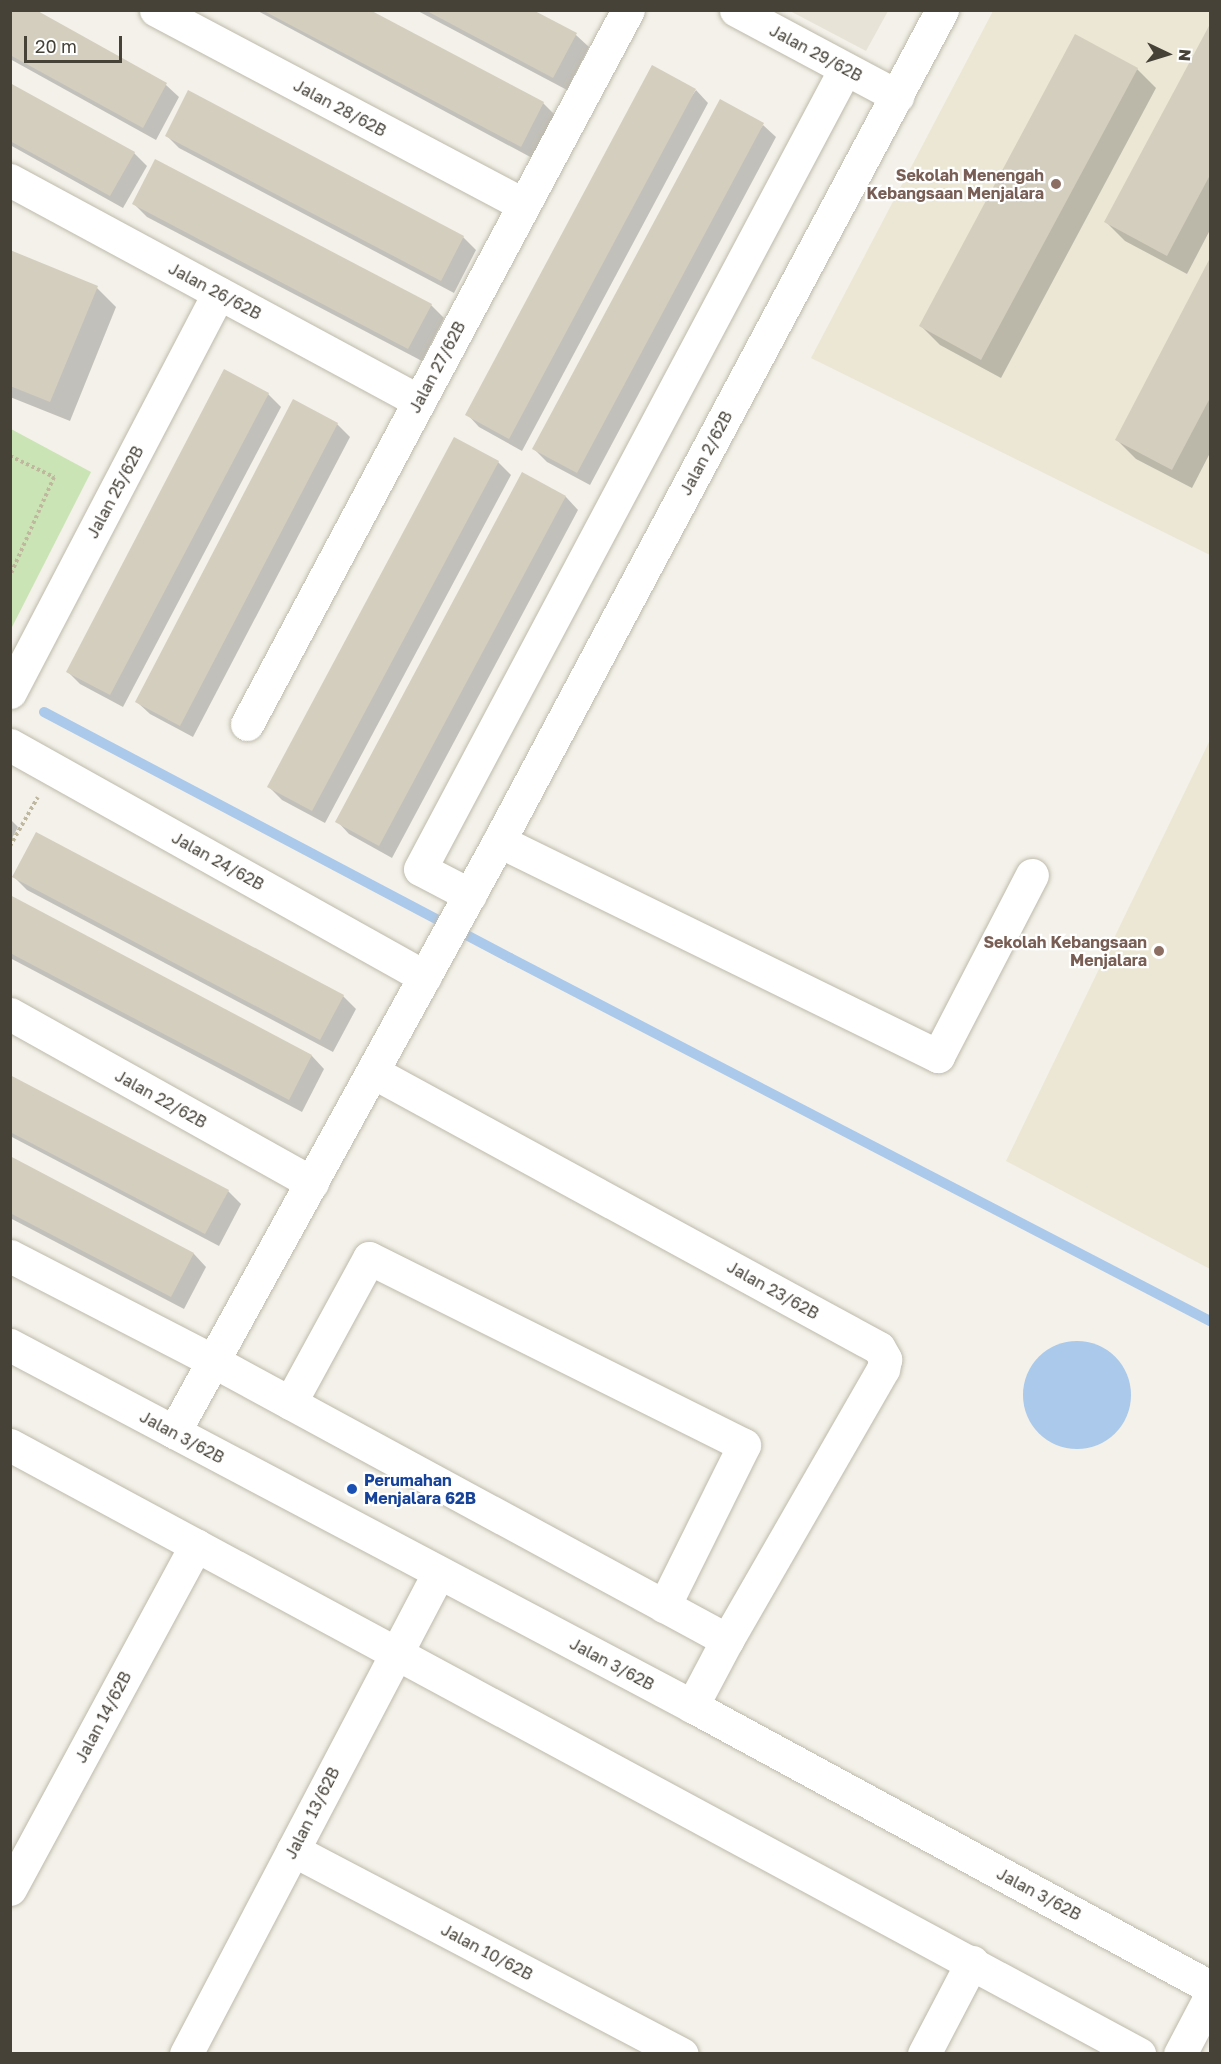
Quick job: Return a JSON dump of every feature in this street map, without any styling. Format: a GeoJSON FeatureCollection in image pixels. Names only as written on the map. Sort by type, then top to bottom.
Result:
{"type":"FeatureCollection","features":[{"type":"Feature","properties":{"kind":"street","name":"Jalan 28/62B"},"geometry":{"type":"LineString","coordinates":[[156,10],[524,205]]}},
{"type":"Feature","properties":{"kind":"street","name":"Jalan 29/62B"},"geometry":{"type":"LineString","coordinates":[[735,10],[897,96]]}},
{"type":"Feature","properties":{"kind":"street","name":"Jalan 2/62B"},"geometry":{"type":"LineString","coordinates":[[174,1432],[500,841],[942,10]]}},
{"type":"Feature","properties":{"kind":"street","name":"Jalan 27/62B"},"geometry":{"type":"LineString","coordinates":[[247,724],[627,11]]}},
{"type":"Feature","properties":{"kind":"street"},"geometry":{"type":"LineString","coordinates":[[470,896],[420,868],[845,69]]}},
{"type":"Feature","properties":{"kind":"street","name":"Jalan 26/62B"},"geometry":{"type":"LineString","coordinates":[[10,180],[419,402]]}},
{"type":"Feature","properties":{"kind":"street","name":"Jalan 25/62B"},"geometry":{"type":"LineString","coordinates":[[10,692],[219,293]]}},
{"type":"Feature","properties":{"kind":"street","name":"Jalan 24/62B"},"geometry":{"type":"LineString","coordinates":[[10,745],[425,977]]}},
{"type":"Feature","properties":{"kind":"street"},"geometry":{"type":"LineString","coordinates":[[500,841],[938,1056],[1032,875]]}},
{"type":"Feature","properties":{"kind":"street","name":"Jalan 22/62B"},"geometry":{"type":"LineString","coordinates":[[10,1014],[312,1183]]}},
{"type":"Feature","properties":{"kind":"street","name":"Jalan 23/62B"},"geometry":{"type":"LineString","coordinates":[[373,1072],[879,1348],[885,1359],[883,1370],[728,1640]]}},
{"type":"Feature","properties":{"kind":"street"},"geometry":{"type":"LineString","coordinates":[[10,1256],[213,1361],[728,1640],[692,1706]]}},
{"type":"Feature","properties":{"kind":"street"},"geometry":{"type":"LineString","coordinates":[[290,1403],[369,1258],[744,1445],[664,1606]]}},
{"type":"Feature","properties":{"kind":"street","name":"Jalan 3/62B"},"geometry":{"type":"LineString","coordinates":[[10,1345],[438,1574],[692,1706],[1210,1987]]}},
{"type":"Feature","properties":{"kind":"street"},"geometry":{"type":"LineString","coordinates":[[10,1445],[1139,2054]]}},
{"type":"Feature","properties":{"kind":"street","name":"Jalan 14/62B"},"geometry":{"type":"LineString","coordinates":[[10,1888],[196,1545]]}},
{"type":"Feature","properties":{"kind":"street","name":"Jalan 13/62B"},"geometry":{"type":"LineString","coordinates":[[194,2051],[293,1850],[438,1574]]}},
{"type":"Feature","properties":{"kind":"street","name":"Jalan 10/62B"},"geometry":{"type":"LineString","coordinates":[[293,1850],[682,2054]]}},
{"type":"Feature","properties":{"kind":"street"},"geometry":{"type":"LineString","coordinates":[[924,2054],[972,1962]]}},
{"type":"Feature","properties":{"kind":"street"},"geometry":{"type":"LineString","coordinates":[[1180,2054],[1210,1997]]}},
{"type":"Feature","properties":{"kind":"path"},"geometry":{"type":"LineString","coordinates":[[10,456],[54,477],[10,576]]}},
{"type":"Feature","properties":{"kind":"path"},"geometry":{"type":"LineString","coordinates":[[10,846],[54,769]]}},
{"type":"Feature","properties":{"kind":"shaded area"},"geometry":{"type":"Polygon","coordinates":[[[790,11],[888,11],[866,51],[790,11]]]}},
{"type":"Feature","properties":{"kind":"shaded area","name":"Sekolah Menengah Kebangsaan Menjalara"},"geometry":{"type":"Polygon","coordinates":[[[993,11],[1210,11],[1210,555],[811,358],[993,11]]]}},
{"type":"Feature","properties":{"kind":"shaded area","name":"Sekolah Kebangsaan Menjalara"},"geometry":{"type":"Polygon","coordinates":[[[1210,740],[1210,1269],[1006,1161],[1210,740]]]}},
{"type":"Feature","properties":{"kind":"green space"},"geometry":{"type":"Polygon","coordinates":[[[11,429],[91,472],[11,629],[11,429]]]}},
{"type":"Feature","properties":{"kind":"water"},"geometry":{"type":"Polygon","coordinates":[[[1077,1341],[1098,1345],[1115,1357],[1127,1374],[1131,1395],[1127,1416],[1115,1433],[1098,1445],[1077,1449],[1056,1445],[1039,1433],[1027,1416],[1023,1395],[1027,1374],[1039,1357],[1056,1345],[1077,1341]]]}},
{"type":"Feature","properties":{"kind":"building"},"geometry":{"type":"Polygon","coordinates":[[[10,10],[36,10],[167,83],[143,128],[10,55],[10,10]]]}},
{"type":"Feature","properties":{"kind":"building"},"geometry":{"type":"Polygon","coordinates":[[[262,10],[370,10],[544,102],[521,147],[262,10]]]}},
{"type":"Feature","properties":{"kind":"building"},"geometry":{"type":"Polygon","coordinates":[[[425,10],[533,10],[577,33],[553,78],[425,10]]]}},
{"type":"Feature","properties":{"kind":"building"},"geometry":{"type":"Polygon","coordinates":[[[1210,24],[1210,175],[1167,256],[1104,222],[1210,24]]]}},
{"type":"Feature","properties":{"kind":"building"},"geometry":{"type":"Polygon","coordinates":[[[1075,34],[1138,68],[981,360],[919,326],[1075,34]]]}},
{"type":"Feature","properties":{"kind":"building"},"geometry":{"type":"Polygon","coordinates":[[[652,65],[696,89],[509,439],[465,415],[652,65]]]}},
{"type":"Feature","properties":{"kind":"building"},"geometry":{"type":"Polygon","coordinates":[[[10,83],[135,152],[110,196],[10,141],[10,83]]]}},
{"type":"Feature","properties":{"kind":"building"},"geometry":{"type":"Polygon","coordinates":[[[188,90],[464,236],[441,281],[165,136],[188,90]]]}},
{"type":"Feature","properties":{"kind":"building"},"geometry":{"type":"Polygon","coordinates":[[[720,99],[764,123],[577,473],[532,449],[720,99]]]}},
{"type":"Feature","properties":{"kind":"building"},"geometry":{"type":"Polygon","coordinates":[[[155,159],[432,304],[408,349],[132,204],[155,159]]]}},
{"type":"Feature","properties":{"kind":"building"},"geometry":{"type":"Polygon","coordinates":[[[10,250],[98,286],[50,402],[10,386],[10,250]]]}},
{"type":"Feature","properties":{"kind":"building"},"geometry":{"type":"Polygon","coordinates":[[[1210,258],[1210,398],[1172,470],[1115,440],[1210,258]]]}},
{"type":"Feature","properties":{"kind":"building"},"geometry":{"type":"Polygon","coordinates":[[[224,369],[269,393],[110,695],[66,672],[224,369]]]}},
{"type":"Feature","properties":{"kind":"building"},"geometry":{"type":"Polygon","coordinates":[[[293,399],[338,423],[180,726],[135,702],[293,399]]]}},
{"type":"Feature","properties":{"kind":"building"},"geometry":{"type":"Polygon","coordinates":[[[454,437],[499,461],[312,811],[267,787],[454,437]]]}},
{"type":"Feature","properties":{"kind":"building"},"geometry":{"type":"Polygon","coordinates":[[[522,472],[566,496],[379,846],[335,822],[522,472]]]}},
{"type":"Feature","properties":{"kind":"building"},"geometry":{"type":"Polygon","coordinates":[[[36,832],[344,995],[320,1040],[12,877],[36,832]]]}},
{"type":"Feature","properties":{"kind":"building"},"geometry":{"type":"Polygon","coordinates":[[[10,895],[312,1055],[289,1100],[10,953],[10,895]]]}},
{"type":"Feature","properties":{"kind":"building"},"geometry":{"type":"Polygon","coordinates":[[[10,1075],[229,1190],[205,1234],[10,1132],[10,1075]]]}},
{"type":"Feature","properties":{"kind":"building"},"geometry":{"type":"Polygon","coordinates":[[[10,1156],[194,1253],[171,1297],[10,1213],[10,1156]]]}},
{"type":"Feature","properties":{"kind":"waterway"},"geometry":{"type":"LineString","coordinates":[[44,712],[510,958],[1210,1321]]}},
{"type":"Feature","properties":{"kind":"place","name":"Sekolah Menengah Kebangsaan Menjalara"},"geometry":{"type":"Point","coordinates":[1056,184]}},
{"type":"Feature","properties":{"kind":"place","name":"Sekolah Kebangsaan Menjalara"},"geometry":{"type":"Point","coordinates":[1159,951]}},
{"type":"Feature","properties":{"kind":"place","name":"Perumahan Menjalara 62B"},"geometry":{"type":"Point","coordinates":[352,1489]}}]}
